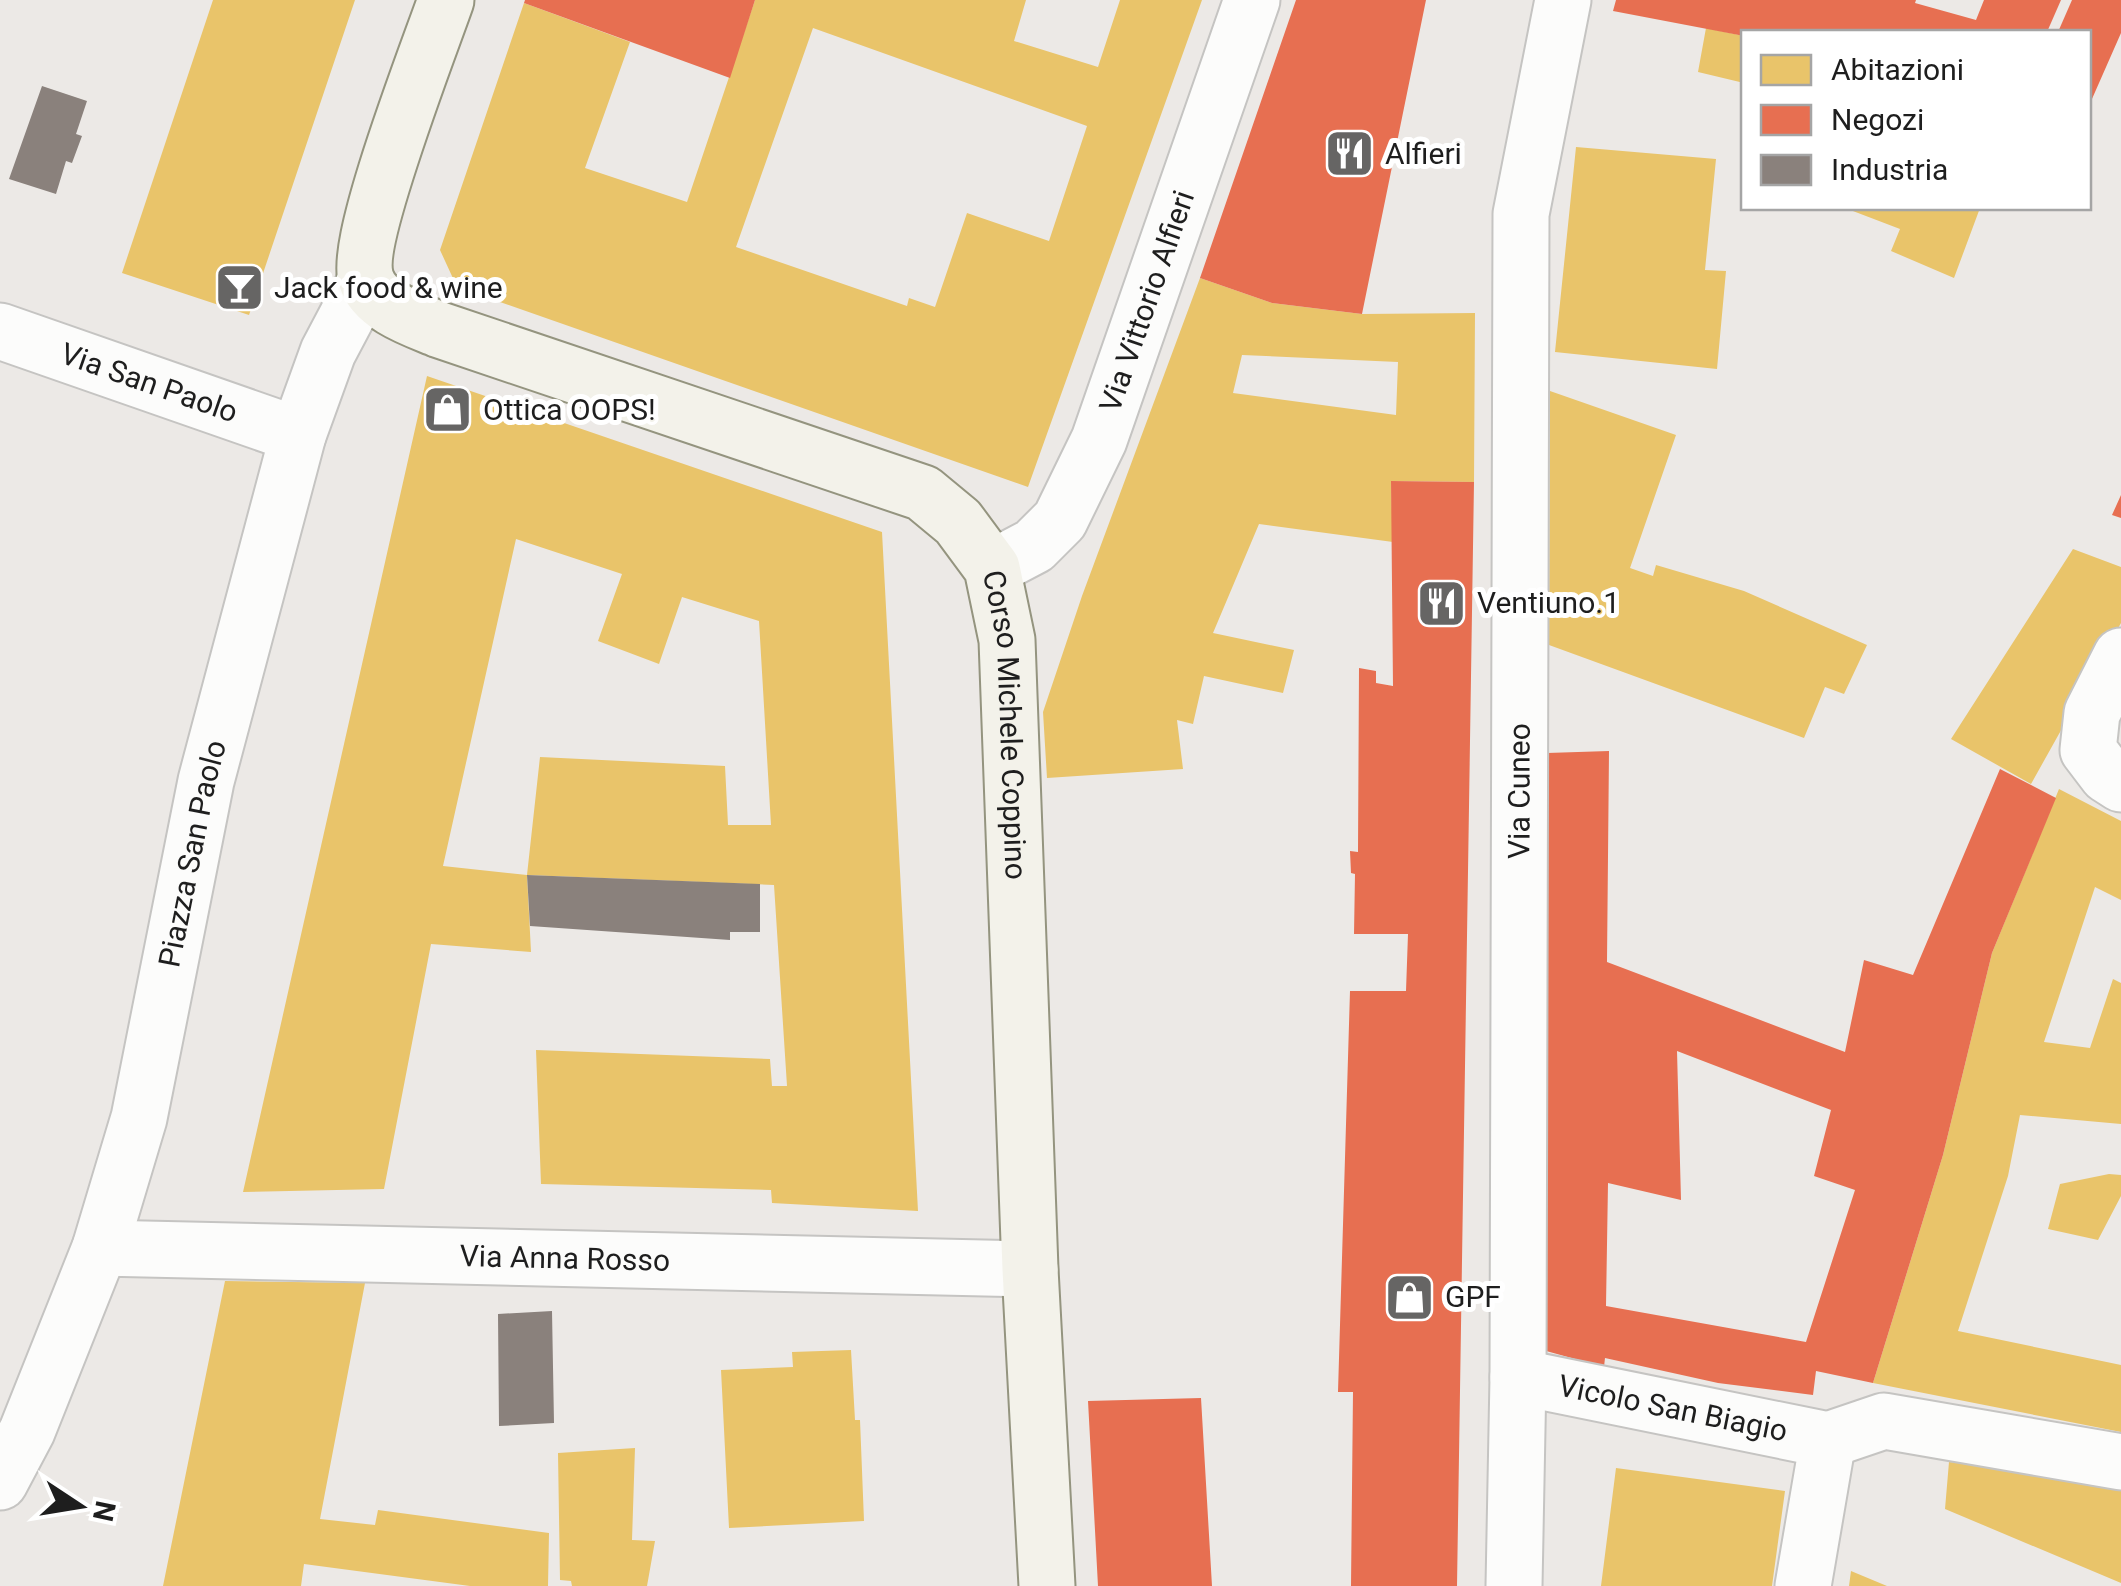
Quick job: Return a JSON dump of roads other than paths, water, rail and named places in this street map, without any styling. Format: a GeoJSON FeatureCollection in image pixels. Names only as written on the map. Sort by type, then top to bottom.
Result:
{"type":"FeatureCollection","features":[{"type":"Feature","properties":{"kind":"main road"},"geometry":{"type":"LineString","coordinates":[[366,280],[365,255],[375,208],[446,0]]}},
{"type":"Feature","properties":{"kind":"main road","name":"Corso Michele Coppino"},"geometry":{"type":"LineString","coordinates":[[366,280],[378,297],[440,330],[923,493],[958,522],[992,568],[1007,640],[1030,1269],[1048,1586]]}},
{"type":"Feature","properties":{"kind":"street","name":"Via Vittorio Alfieri"},"geometry":{"type":"LineString","coordinates":[[992,568],[1034,546],[1060,520],[1098,440],[1252,0]]}},
{"type":"Feature","properties":{"kind":"street","name":"Via Cuneo"},"geometry":{"type":"LineString","coordinates":[[1514,1586],[1521,214],[1563,0]]}},
{"type":"Feature","properties":{"kind":"street","name":"Piazza San Paolo"},"geometry":{"type":"LineString","coordinates":[[0,1482],[26,1431],[100,1248],[138,1118],[206,781],[298,435],[328,352],[366,280]]}},
{"type":"Feature","properties":{"kind":"street","name":"Via San Paolo"},"geometry":{"type":"LineString","coordinates":[[0,331],[298,435]]}},
{"type":"Feature","properties":{"kind":"street"},"geometry":{"type":"LineString","coordinates":[[2121,656],[2092,712],[2088,750],[2108,776],[2121,784]]}},
{"type":"Feature","properties":{"kind":"street","name":"Via Anna Rosso"},"geometry":{"type":"LineString","coordinates":[[100,1248],[1030,1269]]}},
{"type":"Feature","properties":{"kind":"street","name":"Vicolo San Biagio"},"geometry":{"type":"LineString","coordinates":[[1518,1377],[1828,1440],[1884,1421],[2121,1462]]}},
{"type":"Feature","properties":{"kind":"street","name":"Piazza San Paolo"},"geometry":{"type":"LineString","coordinates":[[0,1528],[26,1431]]}},
{"type":"Feature","properties":{"kind":"street","name":"Vicolo San Biagio"},"geometry":{"type":"LineString","coordinates":[[1803,1586],[1828,1440]]}},
{"type":"Feature","properties":{"kind":"place","name":"Alfieri"},"geometry":{"type":"Point","coordinates":[1350,154]}},
{"type":"Feature","properties":{"kind":"place","name":"Jack food & wine"},"geometry":{"type":"Point","coordinates":[239,288]}},
{"type":"Feature","properties":{"kind":"place","name":"Ottica OOPS!"},"geometry":{"type":"Point","coordinates":[448,410]}},
{"type":"Feature","properties":{"kind":"place","name":"Ventiuno.1"},"geometry":{"type":"Point","coordinates":[1442,603]}},
{"type":"Feature","properties":{"kind":"place","name":"GPF"},"geometry":{"type":"Point","coordinates":[1410,1297]}}]}
